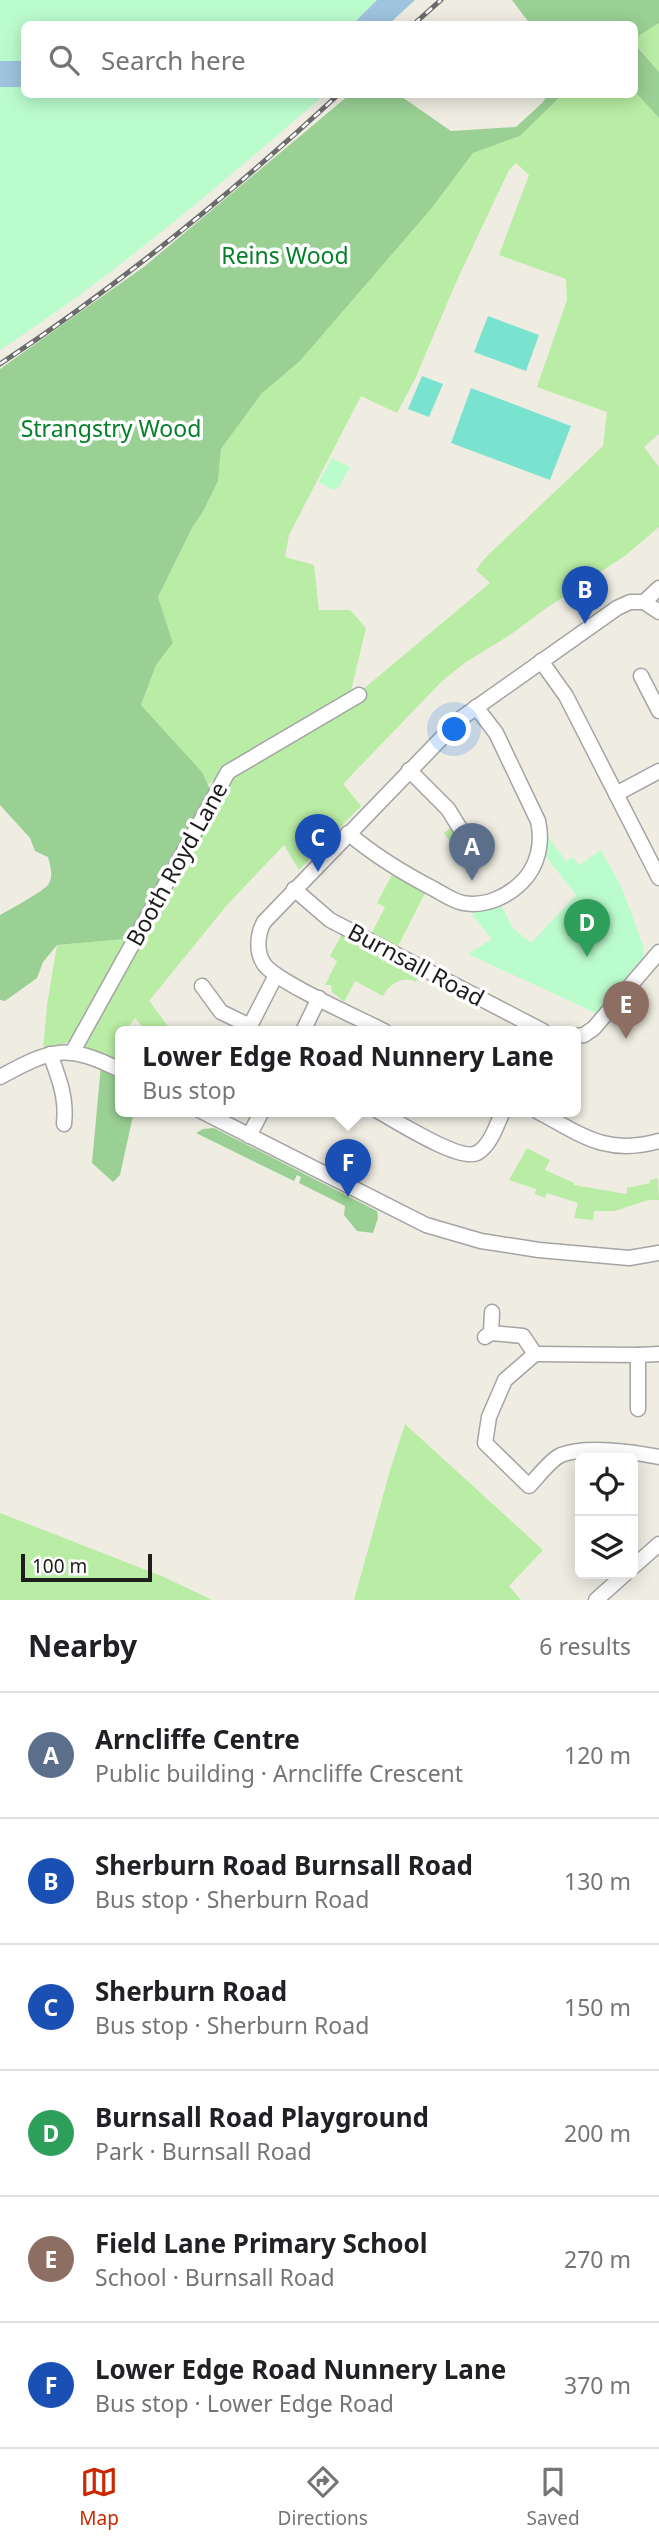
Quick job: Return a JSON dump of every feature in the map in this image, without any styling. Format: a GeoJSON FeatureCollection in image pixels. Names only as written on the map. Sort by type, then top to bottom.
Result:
{"type":"FeatureCollection","features":[{"type":"Feature","properties":{"kind":"street"},"geometry":{"type":"LineString","coordinates":[[645,602],[659,588]]}},
{"type":"Feature","properties":{"kind":"street"},"geometry":{"type":"LineString","coordinates":[[374,1026],[276,975],[264,964],[259,934],[267,917],[448,730],[476,707],[617,608],[630,602],[645,602],[659,612]]}},
{"type":"Feature","properties":{"kind":"street"},"geometry":{"type":"LineString","coordinates":[[541,661],[566,696],[659,878]]}},
{"type":"Feature","properties":{"kind":"street"},"geometry":{"type":"LineString","coordinates":[[641,676],[659,711]]}},
{"type":"Feature","properties":{"kind":"street","name":"Booth Royd Lane"},"geometry":{"type":"LineString","coordinates":[[73,1051],[228,772],[359,695]]}},
{"type":"Feature","properties":{"kind":"street"},"geometry":{"type":"LineString","coordinates":[[348,833],[379,859],[462,903],[494,900],[521,883],[532,867],[539,848],[538,821],[496,733],[476,707]]}},
{"type":"Feature","properties":{"kind":"street"},"geometry":{"type":"LineString","coordinates":[[409,770],[448,809],[449,822],[464,835]]}},
{"type":"Feature","properties":{"kind":"street"},"geometry":{"type":"LineString","coordinates":[[616,794],[659,771]]}},
{"type":"Feature","properties":{"kind":"street","name":"Burnsall Road"},"geometry":{"type":"LineString","coordinates":[[294,889],[330,920],[533,1026]]}},
{"type":"Feature","properties":{"kind":"street"},"geometry":{"type":"LineString","coordinates":[[581,1035],[594,1028],[659,952]]}},
{"type":"Feature","properties":{"kind":"street"},"geometry":{"type":"LineString","coordinates":[[251,1026],[276,975]]}},
{"type":"Feature","properties":{"kind":"street"},"geometry":{"type":"LineString","coordinates":[[202,986],[221,1012],[246,1026]]}},
{"type":"Feature","properties":{"kind":"street"},"geometry":{"type":"LineString","coordinates":[[305,1026],[319,998]]}},
{"type":"Feature","properties":{"kind":"street"},"geometry":{"type":"LineString","coordinates":[[0,1077],[50,1054],[73,1051],[115,1067]]}},
{"type":"Feature","properties":{"kind":"street"},"geometry":{"type":"LineString","coordinates":[[50,1054],[63,1088],[66,1106],[64,1124]]}},
{"type":"Feature","properties":{"kind":"street"},"geometry":{"type":"LineString","coordinates":[[213,1117],[426,1225],[481,1241],[539,1250],[628,1258],[659,1252]]}},
{"type":"Feature","properties":{"kind":"street"},"geometry":{"type":"LineString","coordinates":[[249,1136],[259,1117]]}},
{"type":"Feature","properties":{"kind":"street"},"geometry":{"type":"LineString","coordinates":[[389,1117],[452,1150],[467,1154],[478,1153],[486,1145],[500,1117]]}},
{"type":"Feature","properties":{"kind":"street"},"geometry":{"type":"LineString","coordinates":[[549,1117],[599,1143],[625,1148],[659,1141]]}},
{"type":"Feature","properties":{"kind":"street"},"geometry":{"type":"LineString","coordinates":[[492,1312],[488,1335],[523,1336],[535,1354]]}},
{"type":"Feature","properties":{"kind":"street"},"geometry":{"type":"LineString","coordinates":[[659,1354],[535,1354],[505,1380],[489,1418],[485,1443],[529,1486],[559,1455],[590,1451],[639,1453],[659,1457]]}},
{"type":"Feature","properties":{"kind":"street"},"geometry":{"type":"LineString","coordinates":[[638,1356],[638,1409]]}},
{"type":"Feature","properties":{"kind":"street"},"geometry":{"type":"LineString","coordinates":[[638,1563],[659,1544]]}},
{"type":"Feature","properties":{"kind":"street"},"geometry":{"type":"LineString","coordinates":[[596,1600],[619,1579]]}},
{"type":"Feature","properties":{"kind":"green space"},"geometry":{"type":"Polygon","coordinates":[[[0,0],[377,0],[356,21],[21,21],[21,98],[320,98],[126,260],[0,350],[0,0]]]}},
{"type":"Feature","properties":{"kind":"green space"},"geometry":{"type":"Polygon","coordinates":[[[512,0],[659,0],[659,23],[638,36],[638,21],[528,21],[512,0]]]}},
{"type":"Feature","properties":{"kind":"green space"},"geometry":{"type":"Polygon","coordinates":[[[659,23],[659,72],[638,47],[638,36],[659,23]]]}},
{"type":"Feature","properties":{"kind":"green space"},"geometry":{"type":"Polygon","coordinates":[[[638,48],[659,72],[659,118],[638,95],[638,48]]]}},
{"type":"Feature","properties":{"kind":"green space"},"geometry":{"type":"Polygon","coordinates":[[[638,95],[659,118],[659,434],[644,447],[659,467],[659,527],[626,555],[466,662],[442,681],[343,784],[361,806],[299,870],[284,845],[227,905],[149,1001],[168,1026],[142,1026],[135,1018],[129,1026],[115,1026],[115,1061],[81,1043],[214,798],[224,791],[234,775],[279,745],[350,705],[361,691],[490,583],[476,570],[485,558],[603,446],[607,412],[537,387],[567,300],[566,279],[499,255],[529,175],[516,163],[509,170],[457,280],[415,379],[397,413],[361,396],[289,535],[285,557],[314,565],[319,610],[350,610],[366,628],[349,699],[257,747],[208,785],[202,772],[141,705],[156,665],[173,643],[158,597],[218,481],[221,449],[262,393],[300,361],[431,209],[473,153],[520,136],[559,98],[638,98],[638,95]]]}},
{"type":"Feature","properties":{"kind":"green space","name":"Strangstry Wood"},"geometry":{"type":"Polygon","coordinates":[[[345,98],[403,98],[451,131],[516,127],[546,98],[559,98],[520,136],[473,153],[431,209],[300,361],[262,393],[221,449],[218,481],[158,597],[173,643],[156,665],[141,705],[202,772],[214,798],[136,938],[57,945],[43,962],[37,978],[5,1001],[0,1000],[0,915],[45,888],[51,875],[48,857],[35,851],[30,838],[0,805],[0,369],[145,266],[345,98]]]}},
{"type":"Feature","properties":{"kind":"green space"},"geometry":{"type":"Polygon","coordinates":[[[332,458],[350,467],[339,487],[333,490],[319,482],[332,458]]]}},
{"type":"Feature","properties":{"kind":"green space"},"geometry":{"type":"Polygon","coordinates":[[[450,828],[479,862],[469,869],[444,833],[450,828]]]}},
{"type":"Feature","properties":{"kind":"green space"},"geometry":{"type":"Polygon","coordinates":[[[548,837],[566,861],[573,857],[579,865],[601,850],[622,888],[644,948],[643,961],[614,991],[598,1014],[468,954],[492,939],[472,915],[475,910],[501,905],[513,928],[531,943],[576,895],[546,857],[548,837]]]}},
{"type":"Feature","properties":{"kind":"green space"},"geometry":{"type":"Polygon","coordinates":[[[392,875],[425,893],[398,946],[372,933],[385,907],[377,903],[392,875]]]}},
{"type":"Feature","properties":{"kind":"green space"},"geometry":{"type":"Polygon","coordinates":[[[342,934],[384,956],[384,961],[396,962],[420,975],[416,982],[397,982],[383,996],[355,981],[344,1002],[332,992],[331,985],[325,985],[337,961],[330,956],[342,934]]]}},
{"type":"Feature","properties":{"kind":"green space"},"geometry":{"type":"Polygon","coordinates":[[[133,938],[72,1041],[43,1050],[57,945],[133,938]]]}},
{"type":"Feature","properties":{"kind":"green space"},"geometry":{"type":"Polygon","coordinates":[[[101,1065],[115,1073],[115,1117],[133,1117],[120,1175],[113,1182],[92,1163],[101,1065]]]}},
{"type":"Feature","properties":{"kind":"green space"},"geometry":{"type":"Polygon","coordinates":[[[214,1128],[377,1211],[378,1218],[373,1233],[357,1231],[344,1215],[345,1206],[299,1183],[301,1177],[297,1175],[294,1181],[196,1133],[214,1128]]]}},
{"type":"Feature","properties":{"kind":"green space"},"geometry":{"type":"Polygon","coordinates":[[[527,1148],[550,1160],[545,1170],[574,1185],[627,1194],[627,1188],[650,1183],[650,1180],[658,1178],[659,1200],[648,1200],[615,1211],[594,1211],[593,1220],[574,1218],[578,1203],[547,1193],[545,1198],[535,1194],[536,1189],[509,1180],[527,1148]]]}},
{"type":"Feature","properties":{"kind":"green space"},"geometry":{"type":"Polygon","coordinates":[[[405,1424],[543,1550],[509,1586],[521,1600],[354,1600],[405,1424]]]}},
{"type":"Feature","properties":{"kind":"green space"},"geometry":{"type":"Polygon","coordinates":[[[0,1513],[164,1577],[212,1600],[0,1600],[0,1513]]]}},
{"type":"Feature","properties":{"kind":"shaded area"},"geometry":{"type":"Polygon","coordinates":[[[377,0],[415,0],[392,21],[356,21],[377,0]]]}},
{"type":"Feature","properties":{"kind":"shaded area"},"geometry":{"type":"Polygon","coordinates":[[[0,61],[21,61],[21,87],[0,87],[0,61]]]}},
{"type":"Feature","properties":{"kind":"shaded area"},"geometry":{"type":"Polygon","coordinates":[[[488,316],[539,335],[526,371],[474,352],[488,316]]]}},
{"type":"Feature","properties":{"kind":"shaded area"},"geometry":{"type":"Polygon","coordinates":[[[422,376],[443,384],[429,417],[408,409],[422,376]]]}},
{"type":"Feature","properties":{"kind":"shaded area"},"geometry":{"type":"Polygon","coordinates":[[[471,388],[571,426],[550,480],[451,443],[471,388]]]}},
{"type":"Feature","properties":{"kind":"railway"},"geometry":{"type":"LineString","coordinates":[[417,21],[441,0]]}},
{"type":"Feature","properties":{"kind":"railway"},"geometry":{"type":"LineString","coordinates":[[0,364],[89,302],[175,236],[258,167],[335,98]]}},
{"type":"Feature","properties":{"kind":"place","name":"Sherburn Road Burnsall Road"},"geometry":{"type":"Point","coordinates":[585,624]}},
{"type":"Feature","properties":{"kind":"place","name":"Sherburn Road"},"geometry":{"type":"Point","coordinates":[318,872]}},
{"type":"Feature","properties":{"kind":"place","name":"Arncliffe Centre"},"geometry":{"type":"Point","coordinates":[472,881]}},
{"type":"Feature","properties":{"kind":"place","name":"Burnsall Road Playground"},"geometry":{"type":"Point","coordinates":[587,957]}},
{"type":"Feature","properties":{"kind":"place","name":"Field Lane Primary School"},"geometry":{"type":"Point","coordinates":[626,1039]}},
{"type":"Feature","properties":{"kind":"place","name":"Lower Edge Road Nunnery Lane"},"geometry":{"type":"Point","coordinates":[348,1197]}},
{"type":"Feature","properties":{"kind":"park label","name":"Reins Wood"},"geometry":{"type":"Point","coordinates":[285,256]}}]}
